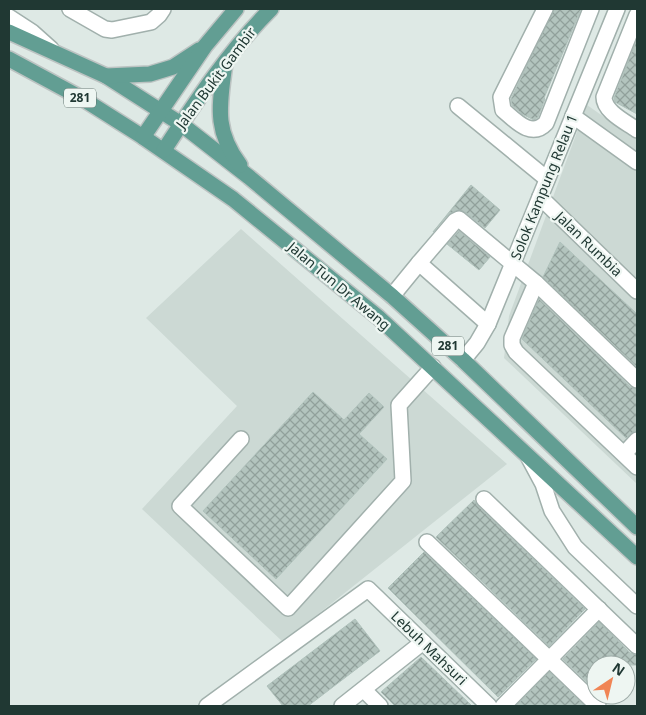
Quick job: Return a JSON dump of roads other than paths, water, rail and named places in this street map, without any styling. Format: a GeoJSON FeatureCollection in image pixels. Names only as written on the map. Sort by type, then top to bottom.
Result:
{"type":"FeatureCollection","features":[{"type":"Feature","properties":{"kind":"main road","name":"Jalan Bukit Gambir"},"geometry":{"type":"LineString","coordinates":[[144,137],[205,46],[236,9]]}},
{"type":"Feature","properties":{"kind":"main road","name":"Jalan Bukit Gambir"},"geometry":{"type":"LineString","coordinates":[[164,150],[225,62],[252,28],[271,9]]}},
{"type":"Feature","properties":{"kind":"main road","name":"Jalan Tun Dr Awang"},"geometry":{"type":"LineString","coordinates":[[9,32],[106,76],[181,124],[249,177],[392,296],[463,360],[637,527]]}},
{"type":"Feature","properties":{"kind":"main road"},"geometry":{"type":"LineString","coordinates":[[106,76],[150,74],[173,67],[205,46]]}},
{"type":"Feature","properties":{"kind":"main road","name":"Jalan Tun Dr Awang"},"geometry":{"type":"LineString","coordinates":[[9,58],[83,99],[144,137],[233,199],[378,317],[637,557]]}},
{"type":"Feature","properties":{"kind":"main road"},"geometry":{"type":"LineString","coordinates":[[225,62],[220,102],[220,121],[223,136],[231,153],[249,177]]}},
{"type":"Feature","properties":{"kind":"street"},"geometry":{"type":"LineString","coordinates":[[70,9],[105,29],[112,30],[152,22],[163,9]]}},
{"type":"Feature","properties":{"kind":"street"},"geometry":{"type":"LineString","coordinates":[[545,9],[501,97],[503,110],[526,129],[531,130],[542,127],[546,123],[591,9]]}},
{"type":"Feature","properties":{"kind":"street","name":"Solok Kampung Relau 1"},"geometry":{"type":"LineString","coordinates":[[463,360],[477,343],[488,324],[617,9]]}},
{"type":"Feature","properties":{"kind":"street"},"geometry":{"type":"LineString","coordinates":[[637,15],[605,94],[604,103],[608,109],[637,130]]}},
{"type":"Feature","properties":{"kind":"street"},"geometry":{"type":"LineString","coordinates":[[9,17],[32,32],[53,51]]}},
{"type":"Feature","properties":{"kind":"street"},"geometry":{"type":"LineString","coordinates":[[569,64],[605,94]]}},
{"type":"Feature","properties":{"kind":"street"},"geometry":{"type":"LineString","coordinates":[[458,106],[547,179]]}},
{"type":"Feature","properties":{"kind":"street"},"geometry":{"type":"LineString","coordinates":[[573,116],[637,162]]}},
{"type":"Feature","properties":{"kind":"street","name":"Jalan Rumbia"},"geometry":{"type":"LineString","coordinates":[[540,198],[637,291]]}},
{"type":"Feature","properties":{"kind":"street"},"geometry":{"type":"LineString","coordinates":[[392,296],[418,263],[455,221],[459,219],[536,283],[637,380]]}},
{"type":"Feature","properties":{"kind":"street"},"geometry":{"type":"LineString","coordinates":[[418,263],[488,324]]}},
{"type":"Feature","properties":{"kind":"street"},"geometry":{"type":"LineString","coordinates":[[536,283],[512,338],[512,345],[516,352],[637,467]]}},
{"type":"Feature","properties":{"kind":"street"},"geometry":{"type":"LineString","coordinates":[[241,439],[180,506],[288,608],[403,480],[400,405],[433,367]]}},
{"type":"Feature","properties":{"kind":"street"},"geometry":{"type":"LineString","coordinates":[[624,454],[637,440]]}},
{"type":"Feature","properties":{"kind":"street"},"geometry":{"type":"LineString","coordinates":[[528,456],[543,484],[552,511],[575,547],[637,606]]}},
{"type":"Feature","properties":{"kind":"street"},"geometry":{"type":"LineString","coordinates":[[484,499],[637,646]]}},
{"type":"Feature","properties":{"kind":"street"},"geometry":{"type":"LineString","coordinates":[[427,542],[598,706]]}},
{"type":"Feature","properties":{"kind":"street","name":"Lebuh Mahsuri"},"geometry":{"type":"LineString","coordinates":[[206,706],[368,589],[488,706]]}},
{"type":"Feature","properties":{"kind":"street"},"geometry":{"type":"LineString","coordinates":[[503,706],[599,609]]}},
{"type":"Feature","properties":{"kind":"street"},"geometry":{"type":"LineString","coordinates":[[342,706],[423,642]]}},
{"type":"Feature","properties":{"kind":"street"},"geometry":{"type":"LineString","coordinates":[[364,690],[380,706]]}}]}
